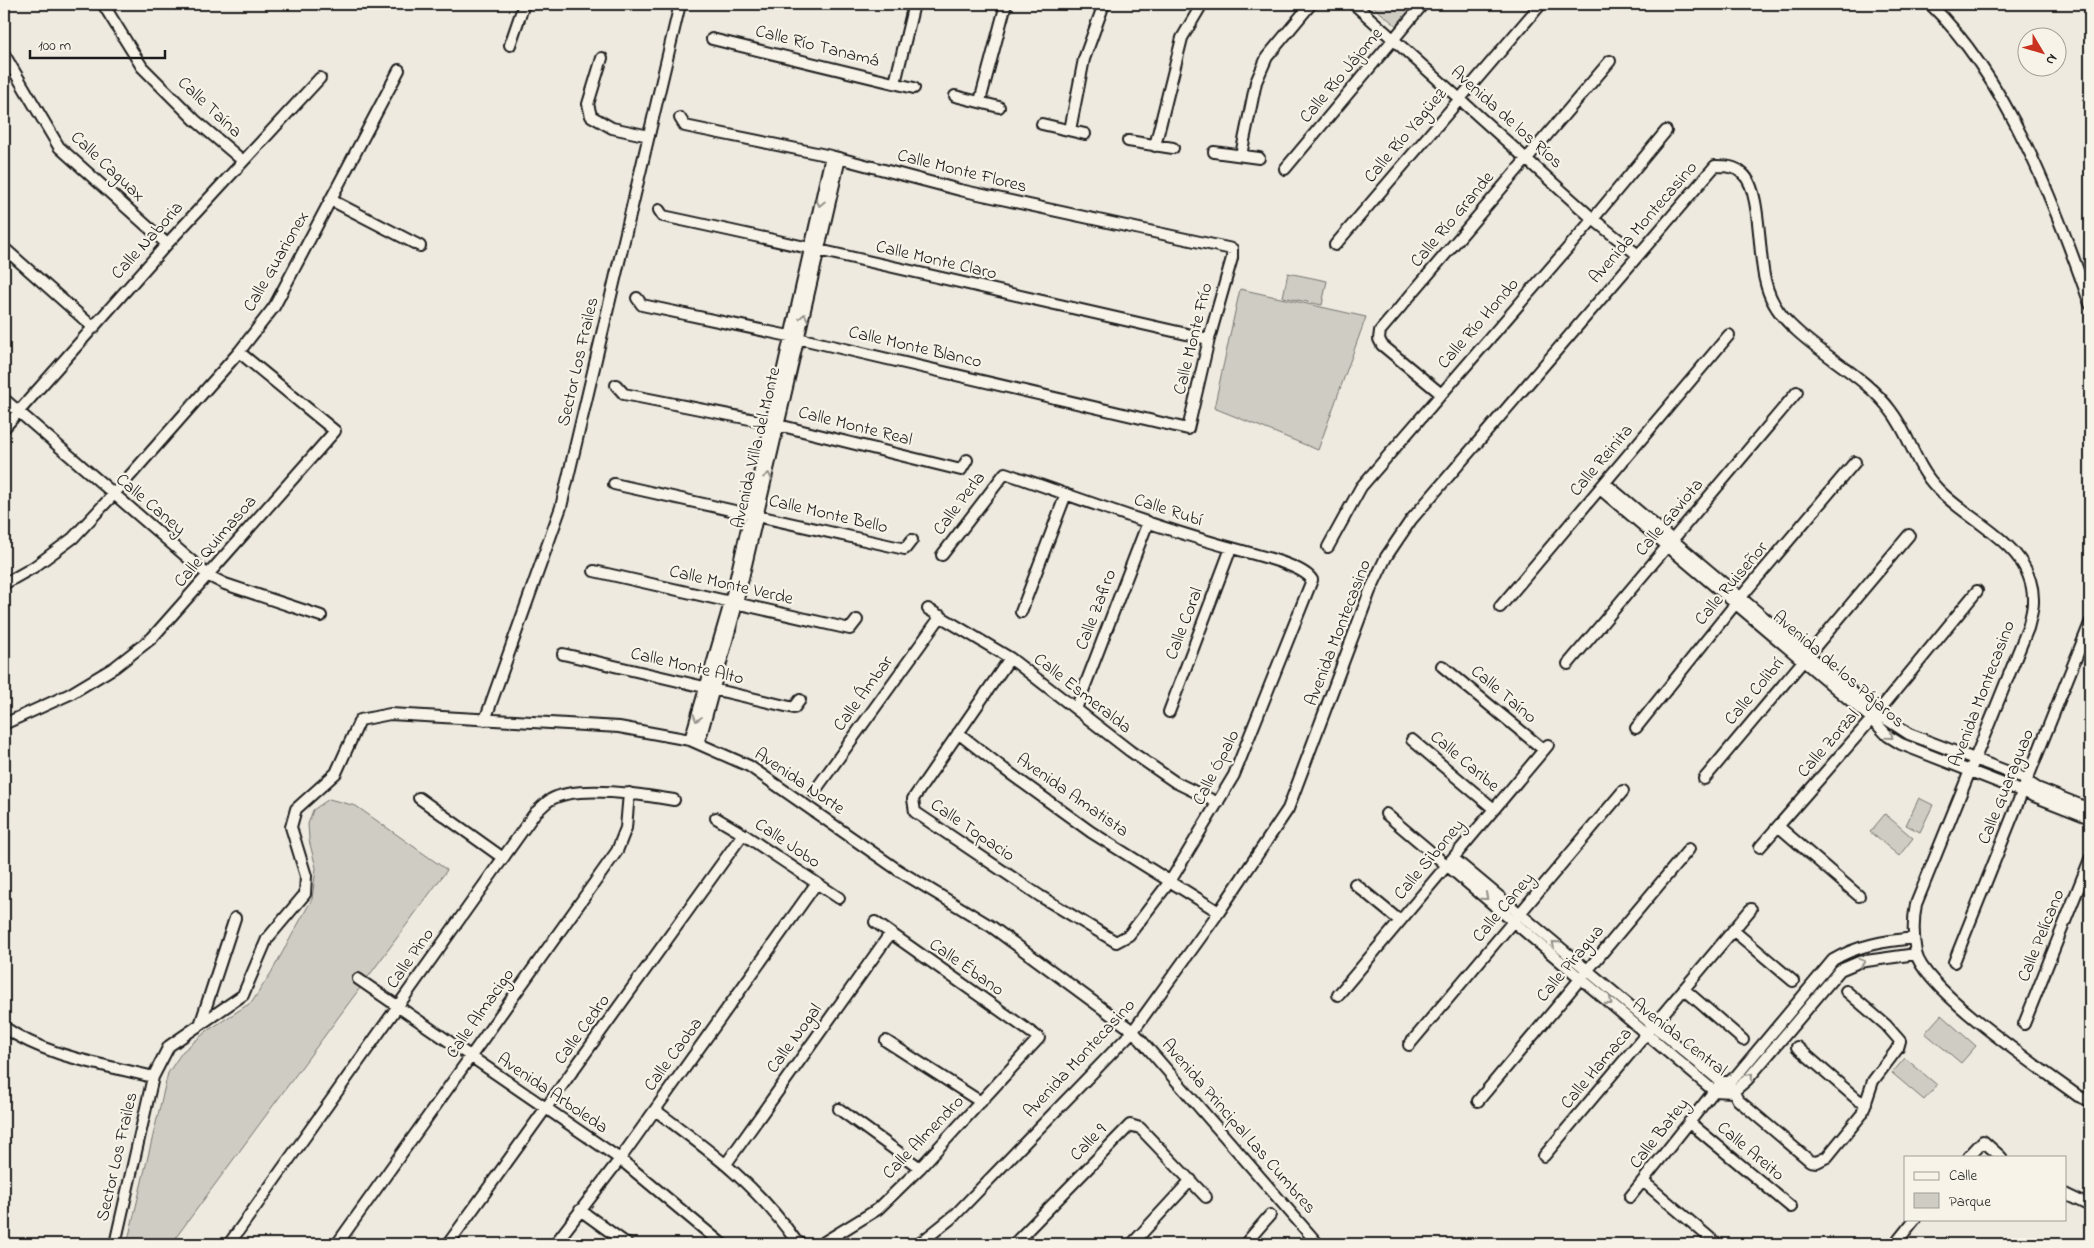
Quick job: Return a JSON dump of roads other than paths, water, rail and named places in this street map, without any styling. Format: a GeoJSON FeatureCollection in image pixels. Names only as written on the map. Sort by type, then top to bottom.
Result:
{"type":"FeatureCollection","features":[{"type":"Feature","properties":{"kind":"street","name":"Calle Taína"},"geometry":{"type":"LineString","coordinates":[[103,4],[142,67],[195,120],[243,161]]}},
{"type":"Feature","properties":{"kind":"street"},"geometry":{"type":"LineString","coordinates":[[510,45],[524,4]]}},
{"type":"Feature","properties":{"kind":"street","name":"Sector Los Frailes"},"geometry":{"type":"LineString","coordinates":[[485,720],[561,507],[680,4]]}},
{"type":"Feature","properties":{"kind":"street"},"geometry":{"type":"LineString","coordinates":[[895,83],[914,4]]}},
{"type":"Feature","properties":{"kind":"street"},"geometry":{"type":"LineString","coordinates":[[980,101],[1006,4]]}},
{"type":"Feature","properties":{"kind":"street"},"geometry":{"type":"LineString","coordinates":[[1070,130],[1084,59],[1104,4]]}},
{"type":"Feature","properties":{"kind":"street"},"geometry":{"type":"LineString","coordinates":[[1155,146],[1180,46],[1202,4]]}},
{"type":"Feature","properties":{"kind":"street"},"geometry":{"type":"LineString","coordinates":[[1241,155],[1256,82],[1267,57],[1311,4]]}},
{"type":"Feature","properties":{"kind":"street","name":"Avenida de los Ríos"},"geometry":{"type":"LineString","coordinates":[[1354,4],[1593,219],[1638,255]]}},
{"type":"Feature","properties":{"kind":"street","name":"Calle Río Jájome"},"geometry":{"type":"LineString","coordinates":[[1285,168],[1423,4]]}},
{"type":"Feature","properties":{"kind":"street","name":"Calle Río Yagüez"},"geometry":{"type":"LineString","coordinates":[[1334,245],[1541,4]]}},
{"type":"Feature","properties":{"kind":"street"},"geometry":{"type":"LineString","coordinates":[[1930,4],[1952,25],[2005,106],[2063,228],[2090,304]]}},
{"type":"Feature","properties":{"kind":"street","name":"Calle Río Tanamá"},"geometry":{"type":"LineString","coordinates":[[712,39],[914,88]]}},
{"type":"Feature","properties":{"kind":"street","name":"Calle Caguax"},"geometry":{"type":"LineString","coordinates":[[4,54],[59,147],[167,244]]}},
{"type":"Feature","properties":{"kind":"street"},"geometry":{"type":"LineString","coordinates":[[602,58],[588,104],[591,116],[612,128],[649,136]]}},
{"type":"Feature","properties":{"kind":"street","name":"Calle Río Grande"},"geometry":{"type":"LineString","coordinates":[[1440,394],[1382,346],[1379,339],[1380,331],[1610,61]]}},
{"type":"Feature","properties":{"kind":"street","name":"Calle Guarionex"},"geometry":{"type":"LineString","coordinates":[[4,584],[34,567],[73,538],[114,496],[239,352],[274,307],[399,70]]}},
{"type":"Feature","properties":{"kind":"street","name":"Calle Naboria"},"geometry":{"type":"LineString","coordinates":[[4,428],[167,244],[320,78]]}},
{"type":"Feature","properties":{"kind":"street"},"geometry":{"type":"LineString","coordinates":[[955,96],[999,107]]}},
{"type":"Feature","properties":{"kind":"street","name":"Calle Monte Flores"},"geometry":{"type":"LineString","coordinates":[[680,118],[685,126],[835,157],[960,190],[1232,248],[1232,258]]}},
{"type":"Feature","properties":{"kind":"street"},"geometry":{"type":"LineString","coordinates":[[1042,124],[1085,134]]}},
{"type":"Feature","properties":{"kind":"street","name":"Calle Río Hondo"},"geometry":{"type":"LineString","coordinates":[[1328,547],[1361,487],[1593,219],[1666,131]]}},
{"type":"Feature","properties":{"kind":"street"},"geometry":{"type":"LineString","coordinates":[[1128,140],[1173,148]]}},
{"type":"Feature","properties":{"kind":"street"},"geometry":{"type":"LineString","coordinates":[[1214,152],[1259,158]]}},
{"type":"Feature","properties":{"kind":"street","name":"Avenida Villa del Monte"},"geometry":{"type":"LineString","coordinates":[[694,741],[711,689],[734,604],[835,157]]}},
{"type":"Feature","properties":{"kind":"street","name":"Avenida Montecasino"},"geometry":{"type":"LineString","coordinates":[[919,1244],[954,1216],[1133,1031],[1220,912],[1288,810],[1370,591],[1386,557],[1411,520],[1715,166],[1730,166],[1745,174],[1752,192],[1758,222],[1764,280],[1779,311],[1796,330],[1876,395],[1891,411],[1912,446],[1919,466],[1936,488],[1996,534],[2017,556],[2029,580],[2033,602],[2032,610],[2016,662],[1916,904],[1914,938],[1916,954],[1931,979],[1957,1004],[2078,1096],[2090,1101]]}},
{"type":"Feature","properties":{"kind":"street"},"geometry":{"type":"LineString","coordinates":[[331,200],[420,246]]}},
{"type":"Feature","properties":{"kind":"street","name":"Calle Monte Claro"},"geometry":{"type":"LineString","coordinates":[[659,210],[663,216],[815,247],[897,269],[1209,339]]}},
{"type":"Feature","properties":{"kind":"street"},"geometry":{"type":"LineString","coordinates":[[4,248],[94,328]]}},
{"type":"Feature","properties":{"kind":"street","name":"Calle Monte Frío"},"geometry":{"type":"LineString","coordinates":[[1188,429],[1209,339],[1232,258]]}},
{"type":"Feature","properties":{"kind":"street","name":"Calle Monte Blanco"},"geometry":{"type":"LineString","coordinates":[[637,298],[642,306],[794,337],[1188,429]]}},
{"type":"Feature","properties":{"kind":"street","name":"Calle Reinita"},"geometry":{"type":"LineString","coordinates":[[1500,607],[1729,335]]}},
{"type":"Feature","properties":{"kind":"street","name":"Calle Quimasoa"},"geometry":{"type":"LineString","coordinates":[[4,724],[70,694],[115,667],[152,638],[209,576],[335,431],[239,352]]}},
{"type":"Feature","properties":{"kind":"street","name":"Calle Monte Real"},"geometry":{"type":"LineString","coordinates":[[616,385],[624,394],[774,424],[960,470],[967,460]]}},
{"type":"Feature","properties":{"kind":"street","name":"Calle Gaviota"},"geometry":{"type":"LineString","coordinates":[[1568,664],[1797,392]]}},
{"type":"Feature","properties":{"kind":"street","name":"Calle Caney"},"geometry":{"type":"LineString","coordinates":[[4,399],[114,496],[209,576],[225,584],[321,616]]}},
{"type":"Feature","properties":{"kind":"street","name":"Calle Ruiseñor"},"geometry":{"type":"LineString","coordinates":[[1636,728],[1738,600],[1855,462]]}},
{"type":"Feature","properties":{"kind":"street","name":"Calle Rubí"},"geometry":{"type":"LineString","coordinates":[[1005,473],[1148,522],[1261,556],[1303,571],[1312,580],[1310,586]]}},
{"type":"Feature","properties":{"kind":"street","name":"Calle Perla"},"geometry":{"type":"LineString","coordinates":[[942,555],[1005,473]]}},
{"type":"Feature","properties":{"kind":"street","name":"Calle Monte Bello"},"geometry":{"type":"LineString","coordinates":[[614,484],[905,549],[912,540]]}},
{"type":"Feature","properties":{"kind":"street","name":"Avenida de los Pájaros"},"geometry":{"type":"LineString","coordinates":[[1602,486],[1875,716],[1909,734],[1975,759],[2090,818]]}},
{"type":"Feature","properties":{"kind":"street"},"geometry":{"type":"LineString","coordinates":[[1021,612],[1066,494]]}},
{"type":"Feature","properties":{"kind":"street","name":"Calle Zafiro"},"geometry":{"type":"LineString","coordinates":[[1076,709],[1148,522]]}},
{"type":"Feature","properties":{"kind":"street","name":"Calle Colibrí"},"geometry":{"type":"LineString","coordinates":[[1704,779],[1909,535]]}},
{"type":"Feature","properties":{"kind":"street","name":"Calle Coral"},"geometry":{"type":"LineString","coordinates":[[1169,712],[1231,548]]}},
{"type":"Feature","properties":{"kind":"street","name":"Calle Monte Verde"},"geometry":{"type":"LineString","coordinates":[[594,571],[850,629],[857,620]]}},
{"type":"Feature","properties":{"kind":"street","name":"Calle Ópalo"},"geometry":{"type":"LineString","coordinates":[[1116,942],[1129,935],[1171,880],[1218,803],[1246,750],[1310,586]]}},
{"type":"Feature","properties":{"kind":"street","name":"Calle Zorzal"},"geometry":{"type":"LineString","coordinates":[[1760,847],[1875,716],[1977,591]]}},
{"type":"Feature","properties":{"kind":"street","name":"Calle Esmeralda"},"geometry":{"type":"LineString","coordinates":[[928,609],[1010,658],[1130,751],[1175,782],[1218,803]]}},
{"type":"Feature","properties":{"kind":"street","name":"Calle Ámbar"},"geometry":{"type":"LineString","coordinates":[[814,792],[941,616]]}},
{"type":"Feature","properties":{"kind":"street","name":"Calle Guaraguao"},"geometry":{"type":"LineString","coordinates":[[1954,962],[2090,624]]}},
{"type":"Feature","properties":{"kind":"street","name":"Calle Monte Alto"},"geometry":{"type":"LineString","coordinates":[[562,654],[794,708],[800,700]]}},
{"type":"Feature","properties":{"kind":"street","name":"Calle Topacio"},"geometry":{"type":"LineString","coordinates":[[1010,658],[913,799],[915,812],[1040,896],[1116,942]]}},
{"type":"Feature","properties":{"kind":"street","name":"Calle Taíno"},"geometry":{"type":"LineString","coordinates":[[1442,666],[1546,748]]}},
{"type":"Feature","properties":{"kind":"street","name":"Avenida Norte"},"geometry":{"type":"LineString","coordinates":[[201,1022],[243,995],[267,939],[305,894],[306,876],[291,827],[296,809],[336,773],[360,720],[390,714],[619,727],[694,741],[734,758],[771,780],[898,870],[992,927],[1133,1031]]}},
{"type":"Feature","properties":{"kind":"street","name":"Avenida de los Pájaros"},"geometry":{"type":"LineString","coordinates":[[1875,716],[1888,736],[1901,744],[1971,771],[2037,788],[2090,809]]}},
{"type":"Feature","properties":{"kind":"street","name":"Avenida Amatista"},"geometry":{"type":"LineString","coordinates":[[958,733],[1004,769],[1092,832],[1220,912]]}},
{"type":"Feature","properties":{"kind":"street","name":"Calle Caribe"},"geometry":{"type":"LineString","coordinates":[[1412,740],[1494,809]]}},
{"type":"Feature","properties":{"kind":"street","name":"Calle Siboney"},"geometry":{"type":"LineString","coordinates":[[1338,995],[1546,748]]}},
{"type":"Feature","properties":{"kind":"street","name":"Calle Caney"},"geometry":{"type":"LineString","coordinates":[[1409,1045],[1623,791]]}},
{"type":"Feature","properties":{"kind":"street","name":"Calle Pino"},"geometry":{"type":"LineString","coordinates":[[229,1244],[535,813],[550,800],[567,794],[629,793],[674,800]]}},
{"type":"Feature","properties":{"kind":"street","name":"Calle Almacigo"},"geometry":{"type":"LineString","coordinates":[[337,1244],[617,851],[626,828],[629,793]]}},
{"type":"Feature","properties":{"kind":"street"},"geometry":{"type":"LineString","coordinates":[[420,798],[503,858]]}},
{"type":"Feature","properties":{"kind":"street","name":"Avenida Central"},"geometry":{"type":"LineString","coordinates":[[1386,814],[1450,862],[1584,974],[1650,1031],[1714,1091],[1733,1092],[1747,1080],[1840,970],[1859,962],[1916,954]]}},
{"type":"Feature","properties":{"kind":"street","name":"Calle Jobo"},"geometry":{"type":"LineString","coordinates":[[716,818],[839,898]]}},
{"type":"Feature","properties":{"kind":"street"},"geometry":{"type":"LineString","coordinates":[[1778,826],[1859,896]]}},
{"type":"Feature","properties":{"kind":"street","name":"Calle Cedro"},"geometry":{"type":"LineString","coordinates":[[448,1244],[743,834]]}},
{"type":"Feature","properties":{"kind":"street","name":"Calle Piragua"},"geometry":{"type":"LineString","coordinates":[[1478,1101],[1689,849]]}},
{"type":"Feature","properties":{"kind":"street","name":"Calle Pelícano"},"geometry":{"type":"LineString","coordinates":[[2024,1024],[2090,859]]}},
{"type":"Feature","properties":{"kind":"street","name":"Calle Caoba"},"geometry":{"type":"LineString","coordinates":[[555,1244],[620,1159],[816,884]]}},
{"type":"Feature","properties":{"kind":"street"},"geometry":{"type":"LineString","coordinates":[[1355,884],[1400,921]]}},
{"type":"Feature","properties":{"kind":"street","name":"Calle Hamaca"},"geometry":{"type":"LineString","coordinates":[[1544,1156],[1751,909]]}},
{"type":"Feature","properties":{"kind":"street"},"geometry":{"type":"LineString","coordinates":[[201,1022],[234,918]]}},
{"type":"Feature","properties":{"kind":"street","name":"Calle Ébano"},"geometry":{"type":"LineString","coordinates":[[875,922],[1039,1038]]}},
{"type":"Feature","properties":{"kind":"street"},"geometry":{"type":"LineString","coordinates":[[1734,931],[1793,981]]}},
{"type":"Feature","properties":{"kind":"street","name":"Calle Nogal"},"geometry":{"type":"LineString","coordinates":[[726,1164],[890,934]]}},
{"type":"Feature","properties":{"kind":"street","name":"Avenida Central"},"geometry":{"type":"LineString","coordinates":[[1650,1031],[1725,1082],[1738,1075],[1833,960],[1850,950],[1881,942],[1914,938]]}},
{"type":"Feature","properties":{"kind":"street","name":"Avenida Arboleda"},"geometry":{"type":"LineString","coordinates":[[358,979],[470,1058],[620,1159],[722,1244]]}},
{"type":"Feature","properties":{"kind":"street"},"geometry":{"type":"LineString","coordinates":[[1685,990],[1743,1040]]}},
{"type":"Feature","properties":{"kind":"street"},"geometry":{"type":"LineString","coordinates":[[1725,1082],[1738,1100],[1810,1161],[1817,1162],[1827,1156],[1862,1114],[1873,1081],[1898,1048],[1900,1041],[1886,1025],[1846,992]]}},
{"type":"Feature","properties":{"kind":"street"},"geometry":{"type":"LineString","coordinates":[[1801,997],[1811,1004]]}},
{"type":"Feature","properties":{"kind":"street"},"geometry":{"type":"LineString","coordinates":[[1785,1016],[1794,1023]]}},
{"type":"Feature","properties":{"kind":"street","name":"Sector Los Frailes"},"geometry":{"type":"LineString","coordinates":[[116,1244],[153,1077],[169,1046],[201,1022]]}},
{"type":"Feature","properties":{"kind":"street"},"geometry":{"type":"LineString","coordinates":[[4,1026],[20,1038],[60,1054],[153,1077]]}},
{"type":"Feature","properties":{"kind":"street","name":"Avenida Principal Las Cumbres"},"geometry":{"type":"LineString","coordinates":[[1133,1031],[1318,1244]]}},
{"type":"Feature","properties":{"kind":"street","name":"Calle Almendro"},"geometry":{"type":"LineString","coordinates":[[821,1244],[878,1209],[920,1168],[1039,1038]]}},
{"type":"Feature","properties":{"kind":"street"},"geometry":{"type":"LineString","coordinates":[[886,1041],[981,1102]]}},
{"type":"Feature","properties":{"kind":"street"},"geometry":{"type":"LineString","coordinates":[[1797,1047],[1858,1100],[1866,1103]]}},
{"type":"Feature","properties":{"kind":"street","name":"Calle Batey"},"geometry":{"type":"LineString","coordinates":[[1630,1197],[1644,1182],[1714,1091],[1725,1082]]}},
{"type":"Feature","properties":{"kind":"street"},"geometry":{"type":"LineString","coordinates":[[839,1109],[920,1168]]}},
{"type":"Feature","properties":{"kind":"street"},"geometry":{"type":"LineString","coordinates":[[655,1110],[726,1164],[762,1196],[796,1241],[802,1244]]}},
{"type":"Feature","properties":{"kind":"street","name":"Calle Areito"},"geometry":{"type":"LineString","coordinates":[[1689,1122],[1791,1207]]}},
{"type":"Feature","properties":{"kind":"street","name":"Calle 9"},"geometry":{"type":"LineString","coordinates":[[1014,1244],[1130,1125],[1140,1128],[1191,1180]]}},
{"type":"Feature","properties":{"kind":"street"},"geometry":{"type":"LineString","coordinates":[[1969,1156],[1983,1141],[2000,1156]]}},
{"type":"Feature","properties":{"kind":"street"},"geometry":{"type":"LineString","coordinates":[[1132,1244],[1191,1180],[1206,1197]]}},
{"type":"Feature","properties":{"kind":"street"},"geometry":{"type":"LineString","coordinates":[[1644,1182],[1717,1244]]}},
{"type":"Feature","properties":{"kind":"street"},"geometry":{"type":"LineString","coordinates":[[2066,1194],[2090,1206]]}},
{"type":"Feature","properties":{"kind":"street"},"geometry":{"type":"LineString","coordinates":[[580,1210],[627,1244]]}},
{"type":"Feature","properties":{"kind":"street"},"geometry":{"type":"LineString","coordinates":[[1249,1243],[1270,1215]]}},
{"type":"Feature","properties":{"kind":"street"},"geometry":{"type":"LineString","coordinates":[[1895,1244],[1914,1220]]}}]}
